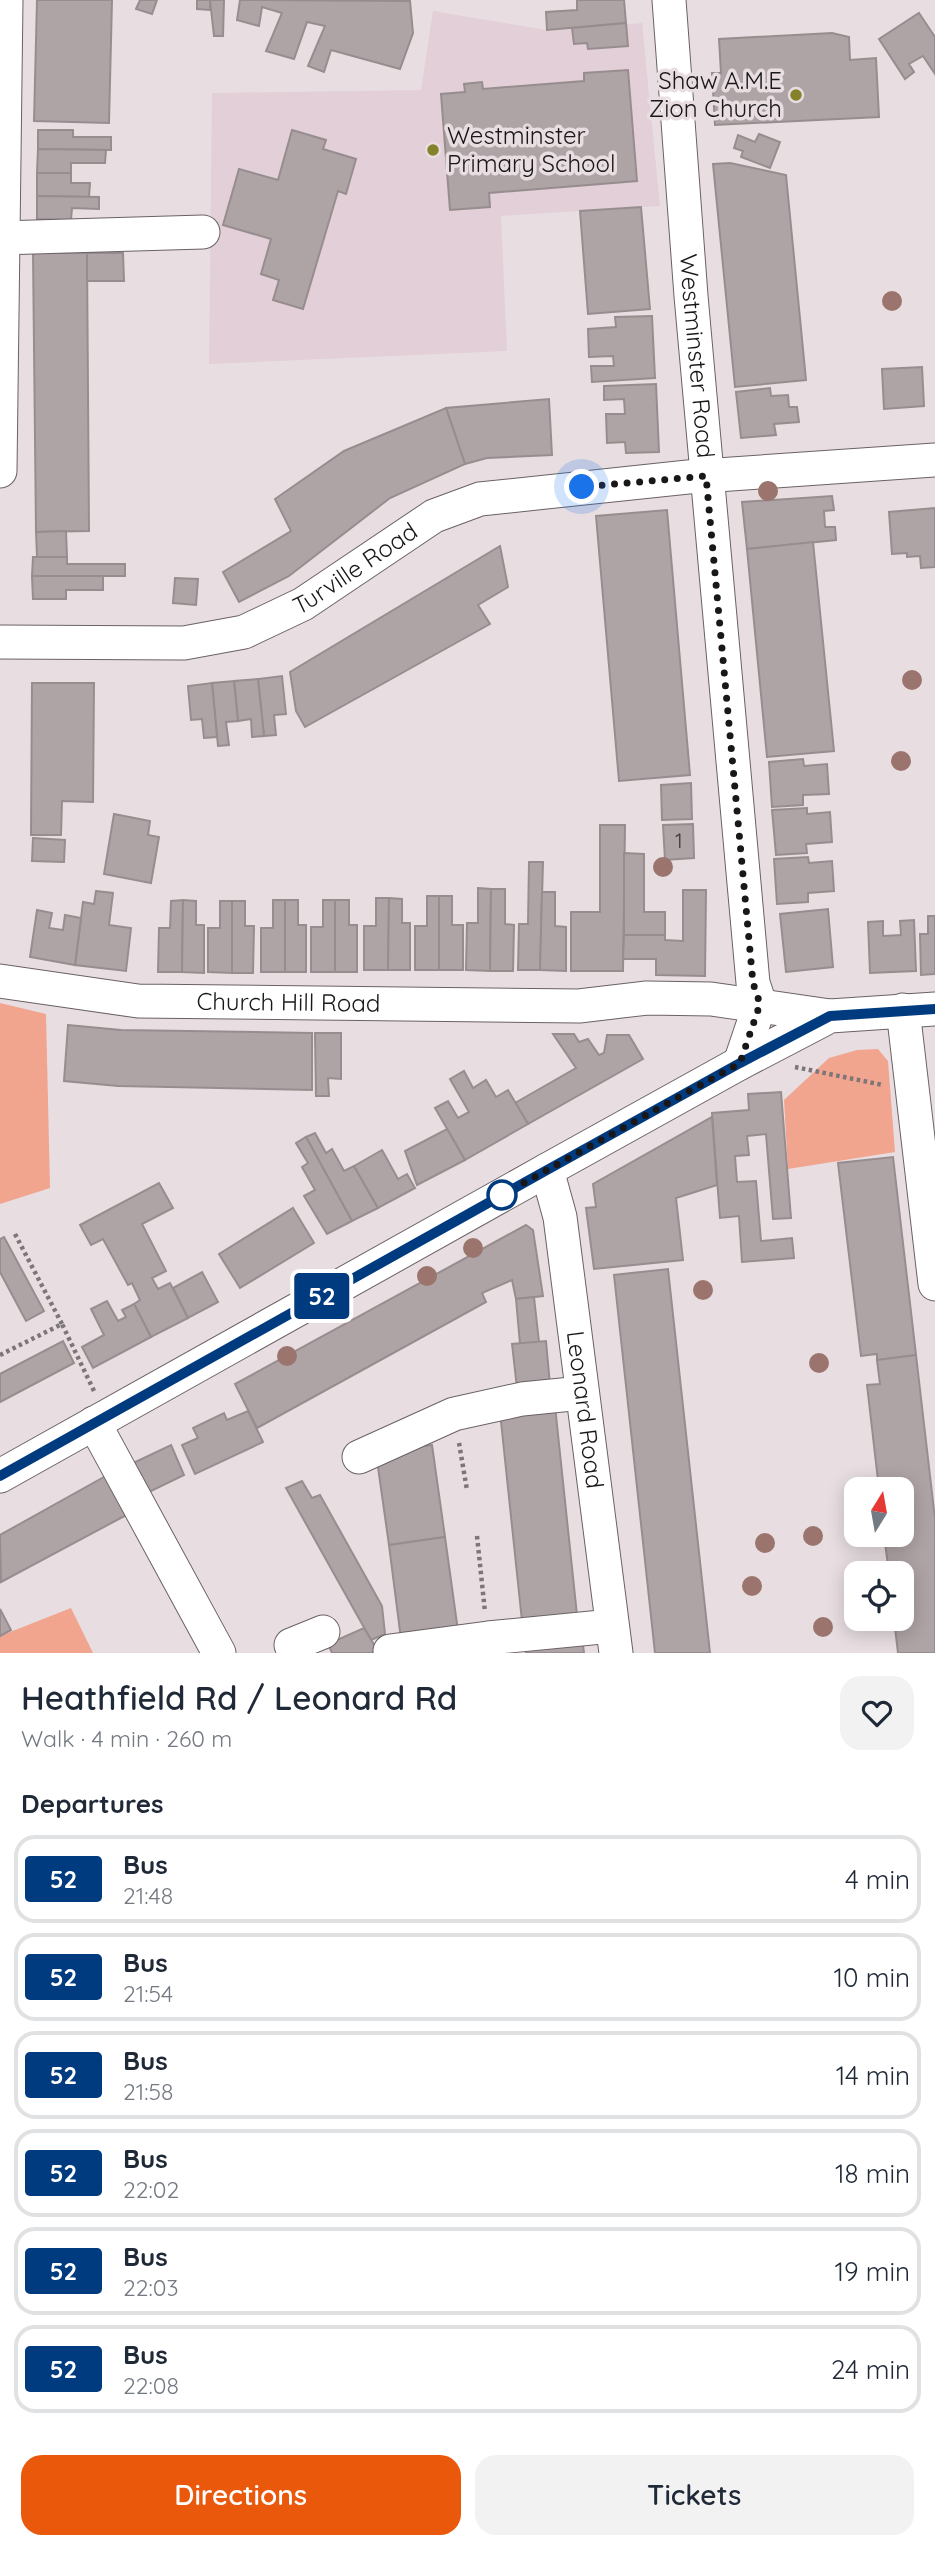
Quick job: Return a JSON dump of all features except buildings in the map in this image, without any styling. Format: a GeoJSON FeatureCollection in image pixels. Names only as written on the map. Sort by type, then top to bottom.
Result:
{"type":"FeatureCollection","features":[{"type":"Feature","properties":{"kind":"street"},"geometry":{"type":"LineString","coordinates":[[0,471],[6,0]]}},
{"type":"Feature","properties":{"kind":"street","name":"Westminster Road"},"geometry":{"type":"LineString","coordinates":[[669,0],[706,476],[753,983],[760,1004]]}},
{"type":"Feature","properties":{"kind":"street"},"geometry":{"type":"LineString","coordinates":[[2,238],[203,232]]}},
{"type":"Feature","properties":{"kind":"street","name":"Turville Road"},"geometry":{"type":"LineString","coordinates":[[0,642],[184,643],[244,632],[303,604],[434,516],[480,499],[706,476],[935,460]]}},
{"type":"Feature","properties":{"kind":"street","name":"Church Hill Road"},"geometry":{"type":"LineString","coordinates":[[0,981],[138,1001],[579,1006],[647,1016],[709,1015],[760,1004]]}},
{"type":"Feature","properties":{"kind":"street"},"geometry":{"type":"LineString","coordinates":[[740,1063],[760,1004],[830,1016],[919,1010],[935,1284]]}},
{"type":"Feature","properties":{"kind":"street"},"geometry":{"type":"LineString","coordinates":[[0,1476],[740,1063],[830,1016]]}},
{"type":"Feature","properties":{"kind":"street","name":"Leonard Road"},"geometry":{"type":"LineString","coordinates":[[547,1170],[560,1217],[614,1640]]}},
{"type":"Feature","properties":{"kind":"street"},"geometry":{"type":"LineString","coordinates":[[359,1457],[454,1414],[522,1399],[582,1393]]}},
{"type":"Feature","properties":{"kind":"street"},"geometry":{"type":"LineString","coordinates":[[100,1420],[219,1653]]}},
{"type":"Feature","properties":{"kind":"street"},"geometry":{"type":"LineString","coordinates":[[295,1653],[291,1645],[323,1632]]}},
{"type":"Feature","properties":{"kind":"street"},"geometry":{"type":"LineString","coordinates":[[390,1651],[488,1638],[614,1640]]}},
{"type":"Feature","properties":{"kind":"path"},"geometry":{"type":"LineString","coordinates":[[791,1066],[894,1088]]}},
{"type":"Feature","properties":{"kind":"path"},"geometry":{"type":"LineString","coordinates":[[16,1234],[62,1324],[100,1420]]}},
{"type":"Feature","properties":{"kind":"path"},"geometry":{"type":"LineString","coordinates":[[0,1355],[62,1324]]}},
{"type":"Feature","properties":{"kind":"path"},"geometry":{"type":"LineString","coordinates":[[454,1414],[467,1490]]}},
{"type":"Feature","properties":{"kind":"path"},"geometry":{"type":"LineString","coordinates":[[477,1536],[488,1638]]}},
{"type":"Feature","properties":{"kind":"shaded area","name":"Westminster Primary School"},"geometry":{"type":"Polygon","coordinates":[[[433,11],[547,30],[642,23],[660,206],[501,216],[507,351],[209,364],[212,93],[421,90],[433,11]]]}},
{"type":"Feature","properties":{"kind":"shaded area"},"geometry":{"type":"Polygon","coordinates":[[[0,1003],[46,1014],[50,1188],[0,1204],[0,1003]]]}},
{"type":"Feature","properties":{"kind":"shaded area"},"geometry":{"type":"Polygon","coordinates":[[[878,1049],[888,1061],[895,1152],[788,1169],[784,1100],[829,1058],[857,1050],[878,1049]]]}},
{"type":"Feature","properties":{"kind":"shaded area"},"geometry":{"type":"Polygon","coordinates":[[[71,1608],[93,1653],[0,1653],[0,1636],[71,1608]]]}},
{"type":"Feature","properties":{"kind":"bus line","name":"52"},"geometry":{"type":"LineString","coordinates":[[0,1476],[740,1063],[830,1016],[935,1009]]}},
{"type":"Feature","properties":{"kind":"place","name":"Shaw A.M.E Zion Church"},"geometry":{"type":"Point","coordinates":[796,95]}},
{"type":"Feature","properties":{"kind":"place","name":"Westminster Primary School"},"geometry":{"type":"Point","coordinates":[433,150]}},
{"type":"Feature","properties":{"kind":"route"},"geometry":{"type":"LineString","coordinates":[[502,1195],[500,1196],[740,1063],[760,1004],[753,983],[706,476],[582,487]]}}]}
